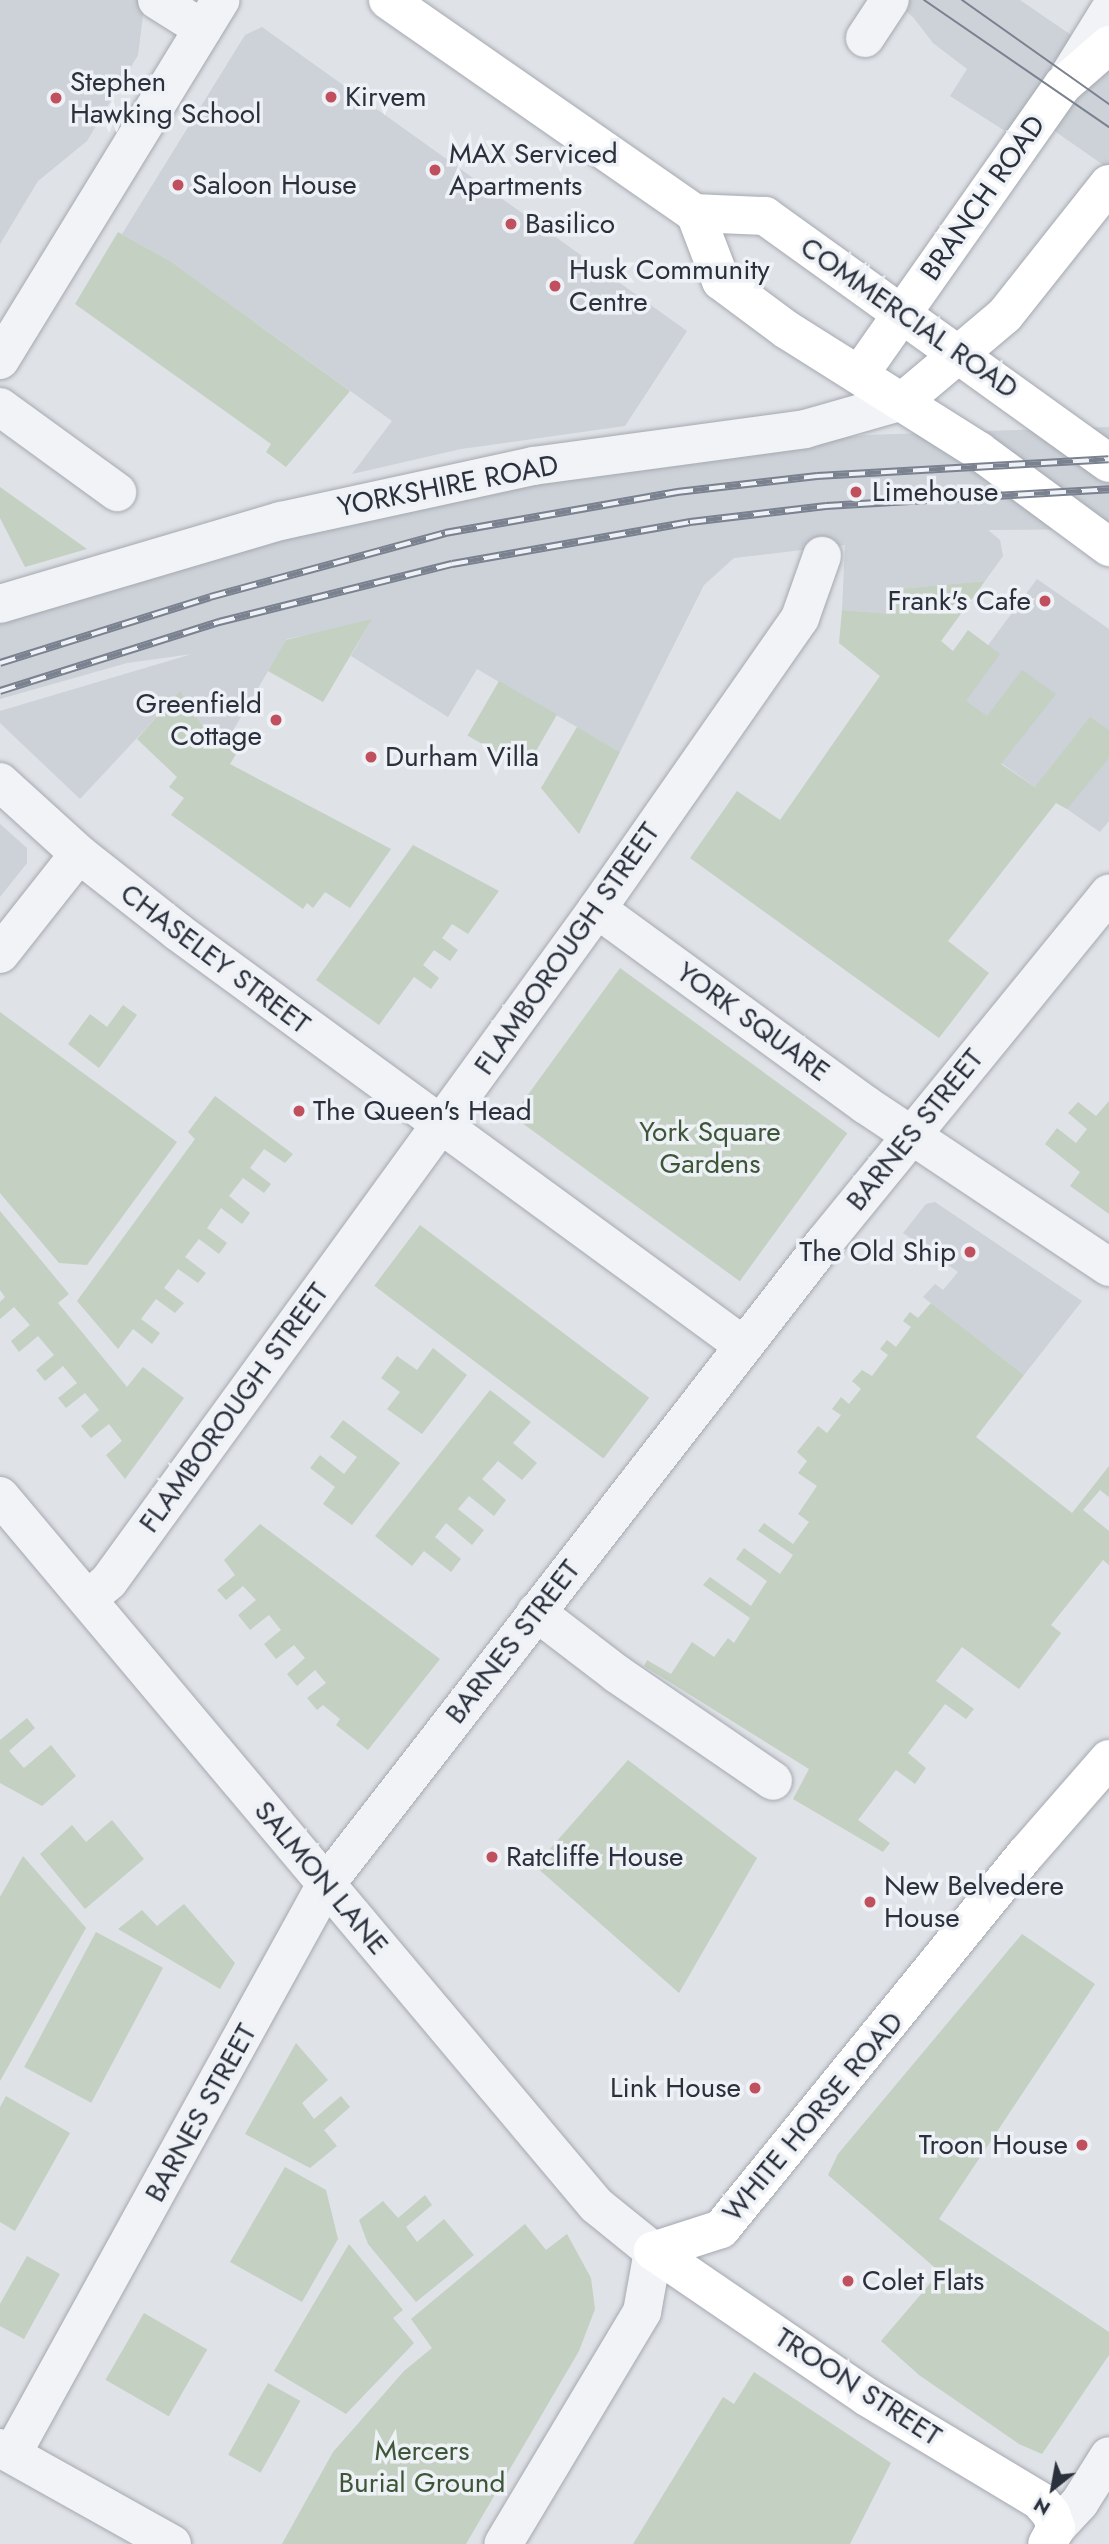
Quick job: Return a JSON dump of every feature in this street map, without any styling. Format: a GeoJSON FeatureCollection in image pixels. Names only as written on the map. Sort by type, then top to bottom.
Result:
{"type":"FeatureCollection","features":[{"type":"Feature","properties":{"kind":"main road"},"geometry":{"type":"LineString","coordinates":[[388,0],[695,213],[721,281],[787,330],[903,401],[1109,547]]}},
{"type":"Feature","properties":{"kind":"main road","name":"BRANCH ROAD"},"geometry":{"type":"LineString","coordinates":[[859,374],[1063,85],[1099,22]]}},
{"type":"Feature","properties":{"kind":"main road"},"geometry":{"type":"LineString","coordinates":[[903,401],[1005,315],[1109,184]]}},
{"type":"Feature","properties":{"kind":"main road","name":"COMMERCIAL ROAD"},"geometry":{"type":"LineString","coordinates":[[695,213],[765,216],[961,352],[1109,463]]}},
{"type":"Feature","properties":{"kind":"main road","name":"WHITE HORSE ROAD"},"geometry":{"type":"LineString","coordinates":[[653,2250],[722,2229],[1026,1854],[1109,1759]]}},
{"type":"Feature","properties":{"kind":"main road","name":"TROON STREET"},"geometry":{"type":"LineString","coordinates":[[653,2250],[867,2397],[1040,2501],[1051,2514],[1051,2536]]}},
{"type":"Feature","properties":{"kind":"street"},"geometry":{"type":"LineString","coordinates":[[0,360],[212,15],[157,0]]}},
{"type":"Feature","properties":{"kind":"street"},"geometry":{"type":"LineString","coordinates":[[865,38],[890,0]]}},
{"type":"Feature","properties":{"kind":"street","name":"YORKSHIRE ROAD"},"geometry":{"type":"LineString","coordinates":[[0,604],[281,520],[533,466],[805,429],[903,401]]}},
{"type":"Feature","properties":{"kind":"street"},"geometry":{"type":"LineString","coordinates":[[0,407],[117,492]]}},
{"type":"Feature","properties":{"kind":"street","name":"FLAMBOROUGH STREET"},"geometry":{"type":"LineString","coordinates":[[89,1598],[109,1581],[597,909],[800,618],[822,556]]}},
{"type":"Feature","properties":{"kind":"street","name":"CHASELEY STREET"},"geometry":{"type":"LineString","coordinates":[[0,782],[79,854],[285,1012],[441,1123]]}},
{"type":"Feature","properties":{"kind":"street"},"geometry":{"type":"LineString","coordinates":[[0,954],[79,854]]}},
{"type":"Feature","properties":{"kind":"street","name":"BARNES STREET"},"geometry":{"type":"LineString","coordinates":[[6,2451],[326,1884],[910,1135],[1109,894]]}},
{"type":"Feature","properties":{"kind":"street","name":"YORK SQUARE"},"geometry":{"type":"LineString","coordinates":[[597,909],[910,1135],[1109,1268]]}},
{"type":"Feature","properties":{"kind":"street"},"geometry":{"type":"LineString","coordinates":[[441,1123],[744,1346]]}},
{"type":"Feature","properties":{"kind":"street","name":"SALMON LANE"},"geometry":{"type":"LineString","coordinates":[[3,1506],[89,1598],[596,2205],[653,2250]]}},
{"type":"Feature","properties":{"kind":"street"},"geometry":{"type":"LineString","coordinates":[[536,1612],[617,1674],[773,1781]]}},
{"type":"Feature","properties":{"kind":"street"},"geometry":{"type":"LineString","coordinates":[[503,2544],[642,2312],[653,2250]]}},
{"type":"Feature","properties":{"kind":"street"},"geometry":{"type":"LineString","coordinates":[[6,2451],[172,2544]]}},
{"type":"Feature","properties":{"kind":"street"},"geometry":{"type":"LineString","coordinates":[[1051,2536],[1080,2502],[1109,2456]]}},
{"type":"Feature","properties":{"kind":"shaded area","name":"Stephen Hawking School"},"geometry":{"type":"Polygon","coordinates":[[[0,0],[145,0],[138,55],[87,141],[38,181],[0,244],[0,0]]]}},
{"type":"Feature","properties":{"kind":"shaded area"},"geometry":{"type":"Polygon","coordinates":[[[892,0],[1020,0],[1109,61],[1109,169],[1036,118],[1019,140],[950,96],[967,69],[933,43],[913,17],[892,0]]]}},
{"type":"Feature","properties":{"kind":"shaded area"},"geometry":{"type":"Polygon","coordinates":[[[262,27],[687,331],[625,426],[461,449],[352,474],[392,421],[170,261],[122,234],[245,35],[262,27]]]}},
{"type":"Feature","properties":{"kind":"shaded area","name":"Limehouse"},"geometry":{"type":"Polygon","coordinates":[[[1109,427],[1109,529],[988,530],[1000,540],[1003,556],[985,581],[900,589],[892,614],[842,610],[845,545],[734,558],[704,585],[620,752],[477,669],[448,717],[351,656],[370,622],[287,639],[225,744],[208,735],[180,692],[80,799],[0,723],[0,711],[192,654],[127,663],[0,699],[0,620],[358,514],[598,471],[865,435],[1109,427]]]}},
{"type":"Feature","properties":{"kind":"shaded area"},"geometry":{"type":"Polygon","coordinates":[[[1037,579],[1109,629],[1109,821],[1100,832],[935,717],[1037,579]]]}},
{"type":"Feature","properties":{"kind":"shaded area"},"geometry":{"type":"Polygon","coordinates":[[[0,824],[27,848],[27,863],[0,897],[0,824]]]}},
{"type":"Feature","properties":{"kind":"shaded area","name":"The Old Ship"},"geometry":{"type":"Polygon","coordinates":[[[935,1202],[1082,1301],[1024,1375],[923,1297],[935,1284],[943,1290],[958,1272],[903,1233],[926,1204],[935,1202]]]}},
{"type":"Feature","properties":{"kind":"green space"},"geometry":{"type":"Polygon","coordinates":[[[118,232],[170,261],[350,391],[286,467],[266,452],[271,444],[75,304],[118,232]]]}},
{"type":"Feature","properties":{"kind":"green space"},"geometry":{"type":"Polygon","coordinates":[[[0,487],[87,549],[25,567],[0,518],[0,487]]]}},
{"type":"Feature","properties":{"kind":"green space"},"geometry":{"type":"Polygon","coordinates":[[[985,581],[941,641],[953,651],[968,630],[1000,654],[966,701],[987,716],[1022,670],[1056,694],[1001,764],[1035,787],[1090,717],[1109,730],[1109,758],[1067,809],[1056,803],[948,941],[989,973],[939,1038],[690,858],[737,791],[780,820],[880,676],[839,643],[842,610],[892,614],[899,589],[985,581]]]}},
{"type":"Feature","properties":{"kind":"green space"},"geometry":{"type":"Polygon","coordinates":[[[372,619],[323,702],[268,671],[286,640],[372,619]]]}},
{"type":"Feature","properties":{"kind":"green space"},"geometry":{"type":"Polygon","coordinates":[[[499,681],[557,714],[526,769],[468,736],[499,681]]]}},
{"type":"Feature","properties":{"kind":"green space"},"geometry":{"type":"Polygon","coordinates":[[[180,691],[208,735],[238,751],[230,764],[391,849],[350,908],[325,892],[313,908],[307,903],[303,909],[171,815],[184,798],[169,787],[177,777],[137,739],[180,691]]]}},
{"type":"Feature","properties":{"kind":"green space"},"geometry":{"type":"Polygon","coordinates":[[[577,727],[620,752],[579,834],[541,788],[577,727]]]}},
{"type":"Feature","properties":{"kind":"green space"},"geometry":{"type":"Polygon","coordinates":[[[413,845],[499,891],[468,934],[452,924],[442,938],[458,950],[450,961],[434,950],[423,965],[439,978],[431,989],[414,977],[379,1025],[316,980],[413,845]]]}},
{"type":"Feature","properties":{"kind":"green space","name":"York Square Gardens"},"geometry":{"type":"Polygon","coordinates":[[[620,968],[847,1133],[740,1281],[512,1116],[620,968]]]}},
{"type":"Feature","properties":{"kind":"green space"},"geometry":{"type":"Polygon","coordinates":[[[123,1005],[137,1015],[99,1068],[68,1044],[90,1014],[107,1027],[123,1005]]]}},
{"type":"Feature","properties":{"kind":"green space"},"geometry":{"type":"Polygon","coordinates":[[[0,1012],[177,1142],[87,1265],[59,1263],[0,1193],[0,1012]]]}},
{"type":"Feature","properties":{"kind":"green space"},"geometry":{"type":"Polygon","coordinates":[[[215,1096],[293,1154],[285,1163],[264,1149],[250,1168],[271,1184],[264,1193],[243,1178],[229,1196],[250,1213],[242,1224],[221,1208],[207,1228],[227,1243],[219,1254],[199,1239],[185,1257],[206,1273],[198,1283],[178,1269],[164,1288],[184,1303],[175,1313],[156,1299],[141,1319],[160,1333],[152,1344],[133,1329],[118,1349],[77,1301],[195,1139],[188,1132],[215,1096]]]}},
{"type":"Feature","properties":{"kind":"green space"},"geometry":{"type":"Polygon","coordinates":[[[1109,1101],[1109,1214],[1070,1186],[1080,1172],[1045,1144],[1057,1128],[1076,1143],[1087,1129],[1068,1113],[1078,1102],[1096,1116],[1109,1101]]]}},
{"type":"Feature","properties":{"kind":"green space"},"geometry":{"type":"Polygon","coordinates":[[[0,1211],[69,1294],[58,1303],[127,1387],[143,1367],[184,1398],[125,1479],[106,1455],[122,1441],[109,1424],[91,1438],[81,1426],[99,1410],[85,1393],[66,1408],[58,1398],[77,1383],[63,1366],[45,1381],[36,1370],[54,1355],[38,1336],[19,1352],[11,1341],[30,1325],[14,1307],[0,1319],[0,1302],[5,1297],[0,1290],[0,1211]]]}},
{"type":"Feature","properties":{"kind":"green space"},"geometry":{"type":"Polygon","coordinates":[[[420,1225],[649,1398],[603,1458],[374,1286],[420,1225]]]}},
{"type":"Feature","properties":{"kind":"green space"},"geometry":{"type":"Polygon","coordinates":[[[931,1303],[1024,1375],[976,1437],[1072,1513],[1109,1466],[1109,1497],[1100,1490],[1083,1510],[1109,1531],[1109,1565],[1103,1560],[1051,1625],[1061,1633],[1019,1689],[962,1647],[936,1681],[974,1709],[966,1719],[945,1704],[908,1753],[926,1768],[915,1784],[896,1770],[858,1820],[890,1843],[883,1852],[793,1799],[809,1769],[644,1666],[647,1660],[671,1674],[692,1642],[714,1657],[728,1638],[734,1643],[750,1618],[703,1585],[710,1577],[751,1606],[767,1581],[736,1559],[744,1548],[780,1574],[793,1555],[758,1531],[764,1523],[793,1544],[809,1522],[798,1514],[817,1486],[798,1473],[807,1461],[797,1452],[818,1426],[827,1433],[841,1415],[832,1409],[841,1397],[849,1404],[861,1389],[852,1381],[862,1370],[872,1376],[888,1355],[880,1349],[887,1340],[896,1347],[911,1327],[903,1321],[910,1312],[918,1318],[931,1303]]]}},
{"type":"Feature","properties":{"kind":"green space"},"geometry":{"type":"Polygon","coordinates":[[[433,1348],[467,1375],[422,1434],[387,1409],[400,1392],[381,1378],[397,1356],[417,1370],[433,1348]]]}},
{"type":"Feature","properties":{"kind":"green space"},"geometry":{"type":"Polygon","coordinates":[[[490,1390],[531,1422],[513,1443],[537,1463],[522,1480],[498,1461],[482,1479],[506,1500],[494,1516],[469,1496],[458,1509],[484,1530],[472,1545],[446,1523],[435,1537],[461,1559],[451,1572],[424,1551],[412,1566],[375,1536],[490,1390]]]}},
{"type":"Feature","properties":{"kind":"green space"},"geometry":{"type":"Polygon","coordinates":[[[343,1420],[400,1463],[352,1525],[323,1504],[335,1487],[310,1468],[320,1455],[344,1474],[357,1457],[330,1437],[343,1420]]]}},
{"type":"Feature","properties":{"kind":"green space"},"geometry":{"type":"Polygon","coordinates":[[[260,1524],[440,1659],[368,1750],[336,1725],[340,1719],[323,1705],[317,1710],[307,1698],[326,1683],[315,1670],[297,1686],[287,1674],[305,1658],[294,1645],[276,1659],[264,1644],[281,1630],[269,1615],[250,1630],[238,1615],[256,1600],[243,1586],[226,1600],[217,1590],[235,1575],[224,1560],[260,1524]]]}},
{"type":"Feature","properties":{"kind":"green space"},"geometry":{"type":"Polygon","coordinates":[[[27,1718],[35,1728],[9,1751],[24,1768],[51,1745],[76,1776],[42,1806],[0,1783],[0,1740],[27,1718]]]}},
{"type":"Feature","properties":{"kind":"green space"},"geometry":{"type":"Polygon","coordinates":[[[628,1760],[757,1858],[679,1993],[535,1866],[628,1760]]]}},
{"type":"Feature","properties":{"kind":"green space"},"geometry":{"type":"Polygon","coordinates":[[[112,1820],[144,1859],[85,1909],[40,1854],[72,1825],[86,1842],[112,1820]]]}},
{"type":"Feature","properties":{"kind":"green space"},"geometry":{"type":"Polygon","coordinates":[[[23,1856],[86,1928],[0,2081],[0,1897],[23,1856]]]}},
{"type":"Feature","properties":{"kind":"green space"},"geometry":{"type":"Polygon","coordinates":[[[184,1904],[235,1963],[220,1989],[118,1929],[142,1910],[157,1926],[184,1904]]]}},
{"type":"Feature","properties":{"kind":"green space"},"geometry":{"type":"Polygon","coordinates":[[[96,1932],[163,1968],[91,2103],[24,2067],[96,1932]]]}},
{"type":"Feature","properties":{"kind":"green space"},"geometry":{"type":"Polygon","coordinates":[[[1022,1934],[1095,1984],[939,2219],[1109,2332],[1109,2355],[1042,2454],[1019,2444],[919,2375],[881,2341],[940,2272],[828,2175],[838,2154],[1022,1934]]]}},
{"type":"Feature","properties":{"kind":"green space"},"geometry":{"type":"Polygon","coordinates":[[[296,2043],[328,2080],[302,2103],[314,2119],[341,2096],[350,2107],[324,2130],[337,2146],[310,2168],[245,2134],[296,2043]]]}},
{"type":"Feature","properties":{"kind":"green space"},"geometry":{"type":"Polygon","coordinates":[[[6,2096],[70,2133],[15,2231],[0,2222],[0,2107],[6,2096]]]}},
{"type":"Feature","properties":{"kind":"green space"},"geometry":{"type":"Polygon","coordinates":[[[285,2167],[326,2190],[338,2239],[302,2302],[230,2262],[285,2167]]]}},
{"type":"Feature","properties":{"kind":"green space"},"geometry":{"type":"Polygon","coordinates":[[[425,2195],[432,2205],[406,2227],[417,2242],[444,2219],[474,2255],[416,2302],[368,2244],[359,2220],[383,2201],[398,2218],[425,2195]]]}},
{"type":"Feature","properties":{"kind":"green space","name":"Mercers Burial Ground"},"geometry":{"type":"Polygon","coordinates":[[[525,2224],[546,2250],[567,2234],[591,2278],[595,2309],[579,2351],[466,2544],[282,2544],[333,2452],[404,2371],[432,2348],[411,2319],[525,2224]]]}},
{"type":"Feature","properties":{"kind":"green space"},"geometry":{"type":"Polygon","coordinates":[[[349,2244],[403,2310],[393,2318],[414,2343],[346,2414],[274,2371],[349,2244]]]}},
{"type":"Feature","properties":{"kind":"green space"},"geometry":{"type":"Polygon","coordinates":[[[27,2256],[60,2274],[24,2339],[0,2326],[0,2304],[27,2256]]]}},
{"type":"Feature","properties":{"kind":"green space"},"geometry":{"type":"Polygon","coordinates":[[[144,2313],[207,2350],[169,2416],[106,2380],[144,2313]]]}},
{"type":"Feature","properties":{"kind":"green space"},"geometry":{"type":"Polygon","coordinates":[[[754,2372],[891,2463],[850,2544],[633,2544],[723,2397],[734,2404],[754,2372]]]}},
{"type":"Feature","properties":{"kind":"green space"},"geometry":{"type":"Polygon","coordinates":[[[268,2383],[300,2401],[261,2473],[228,2455],[268,2383]]]}},
{"type":"Feature","properties":{"kind":"tram line"},"geometry":{"type":"LineString","coordinates":[[924,0],[1109,127]]}},
{"type":"Feature","properties":{"kind":"tram line"},"geometry":{"type":"LineString","coordinates":[[962,0],[1109,104]]}},
{"type":"Feature","properties":{"kind":"railway"},"geometry":{"type":"LineString","coordinates":[[0,663],[210,597],[445,533],[677,492],[817,476],[1109,459]]}},
{"type":"Feature","properties":{"kind":"railway"},"geometry":{"type":"LineString","coordinates":[[0,691],[219,622],[452,564],[690,522],[826,506],[1109,489]]}},
{"type":"Feature","properties":{"kind":"place","name":"Kirvem"},"geometry":{"type":"Point","coordinates":[331,97]}},
{"type":"Feature","properties":{"kind":"place","name":"Stephen Hawking School"},"geometry":{"type":"Point","coordinates":[56,98]}},
{"type":"Feature","properties":{"kind":"place","name":"MAX Serviced Apartments"},"geometry":{"type":"Point","coordinates":[435,170]}},
{"type":"Feature","properties":{"kind":"place","name":"Saloon House"},"geometry":{"type":"Point","coordinates":[178,185]}},
{"type":"Feature","properties":{"kind":"place","name":"Basilico"},"geometry":{"type":"Point","coordinates":[511,224]}},
{"type":"Feature","properties":{"kind":"place","name":"Husk Community Centre"},"geometry":{"type":"Point","coordinates":[555,286]}},
{"type":"Feature","properties":{"kind":"place","name":"Limehouse"},"geometry":{"type":"Point","coordinates":[856,492]}},
{"type":"Feature","properties":{"kind":"place","name":"Frank's Cafe"},"geometry":{"type":"Point","coordinates":[1045,601]}},
{"type":"Feature","properties":{"kind":"place","name":"Greenfield Cottage"},"geometry":{"type":"Point","coordinates":[276,720]}},
{"type":"Feature","properties":{"kind":"place","name":"Durham Villa"},"geometry":{"type":"Point","coordinates":[371,757]}},
{"type":"Feature","properties":{"kind":"place","name":"The Queen's Head"},"geometry":{"type":"Point","coordinates":[299,1111]}},
{"type":"Feature","properties":{"kind":"place","name":"The Old Ship"},"geometry":{"type":"Point","coordinates":[970,1252]}},
{"type":"Feature","properties":{"kind":"place","name":"Ratcliffe House"},"geometry":{"type":"Point","coordinates":[492,1857]}},
{"type":"Feature","properties":{"kind":"place","name":"New Belvedere House"},"geometry":{"type":"Point","coordinates":[870,1902]}},
{"type":"Feature","properties":{"kind":"place","name":"Link House"},"geometry":{"type":"Point","coordinates":[755,2088]}},
{"type":"Feature","properties":{"kind":"place","name":"Troon House"},"geometry":{"type":"Point","coordinates":[1082,2145]}},
{"type":"Feature","properties":{"kind":"place","name":"Colet Flats"},"geometry":{"type":"Point","coordinates":[848,2281]}}]}
